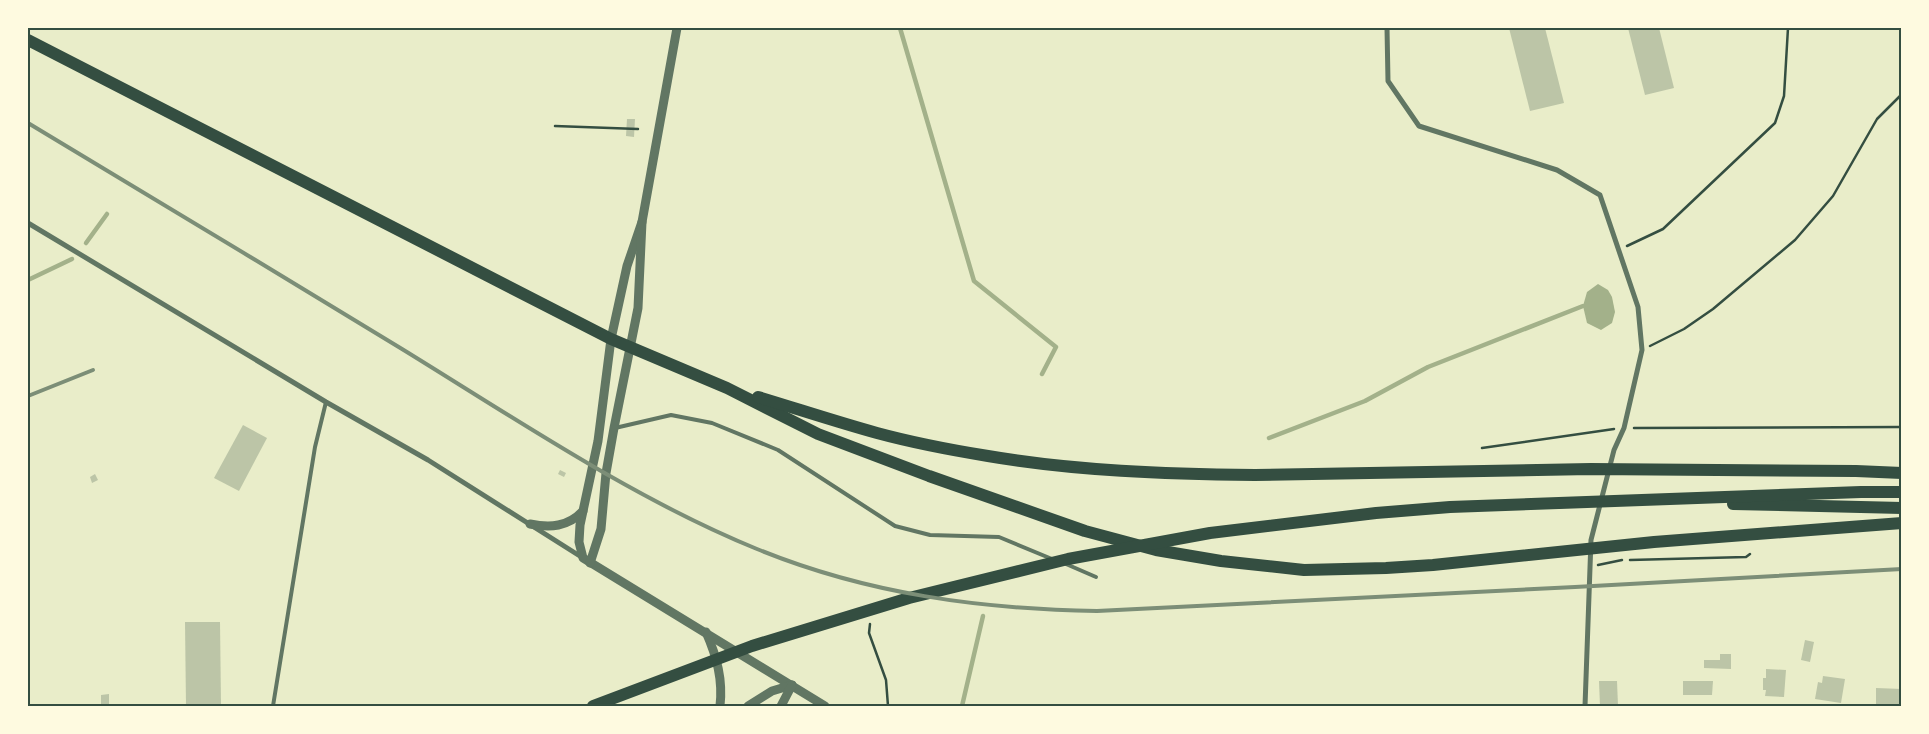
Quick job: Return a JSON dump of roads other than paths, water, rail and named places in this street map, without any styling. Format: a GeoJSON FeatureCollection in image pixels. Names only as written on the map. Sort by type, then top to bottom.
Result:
{"type":"FeatureCollection","features":[{"type":"Feature","properties":{"kind":"main road"},"geometry":{"type":"LineString","coordinates":[[28,40],[611,339],[727,388],[818,434],[929,476],[1085,531],[1156,550],[1221,561],[1304,570],[1433,565],[1610,546],[1902,523]]}},
{"type":"Feature","properties":{"kind":"main road"},"geometry":{"type":"LineString","coordinates":[[727,388],[878,433],[990,457],[1071,467],[1201,475],[1590,469],[1856,471],[1902,474]]}},
{"type":"Feature","properties":{"kind":"main road"},"geometry":{"type":"LineString","coordinates":[[593,706],[752,646],[908,598],[1068,559],[1201,534],[1304,521],[1450,507],[1902,492]]}},
{"type":"Feature","properties":{"kind":"main road"},"geometry":{"type":"LineString","coordinates":[[1621,501],[1902,508]]}},
{"type":"Feature","properties":{"kind":"street"},"geometry":{"type":"LineString","coordinates":[[587,561],[578,542],[598,441],[611,339],[628,266],[642,222],[677,28]]}},
{"type":"Feature","properties":{"kind":"street"},"geometry":{"type":"LineString","coordinates":[[1387,28],[1388,81],[1419,126],[1557,170],[1600,195],[1638,307],[1642,350],[1624,428],[1614,450],[1591,540],[1585,706]]}},
{"type":"Feature","properties":{"kind":"street"},"geometry":{"type":"LineString","coordinates":[[587,561],[601,529],[606,472],[638,308],[642,222]]}},
{"type":"Feature","properties":{"kind":"street"},"geometry":{"type":"LineString","coordinates":[[28,223],[326,402],[428,460],[587,561],[825,706]]}},
{"type":"Feature","properties":{"kind":"street"},"geometry":{"type":"LineString","coordinates":[[530,524],[547,526],[563,524],[576,518],[583,511]]}},
{"type":"Feature","properties":{"kind":"street"},"geometry":{"type":"LineString","coordinates":[[706,632],[718,664],[721,680],[720,706]]}},
{"type":"Feature","properties":{"kind":"street"},"geometry":{"type":"LineString","coordinates":[[748,706],[772,691],[792,686]]}},
{"type":"Feature","properties":{"kind":"street"},"geometry":{"type":"LineString","coordinates":[[781,706],[792,686]]}},
{"type":"Feature","properties":{"kind":"lane"},"geometry":{"type":"LineString","coordinates":[[273,706],[315,447],[326,402]]}},
{"type":"Feature","properties":{"kind":"lane"},"geometry":{"type":"LineString","coordinates":[[614,428],[671,415],[712,422],[778,450],[896,526],[930,535],[999,537],[1096,577]]}},
{"type":"Feature","properties":{"kind":"waterway"},"geometry":{"type":"LineString","coordinates":[[900,28],[974,281],[1056,347],[1042,374]]}},
{"type":"Feature","properties":{"kind":"waterway"},"geometry":{"type":"LineString","coordinates":[[86,243],[107,214]]}},
{"type":"Feature","properties":{"kind":"waterway"},"geometry":{"type":"LineString","coordinates":[[28,280],[72,259]]}},
{"type":"Feature","properties":{"kind":"waterway"},"geometry":{"type":"LineString","coordinates":[[1269,438],[1365,401],[1428,367],[1583,306]]}},
{"type":"Feature","properties":{"kind":"waterway"},"geometry":{"type":"LineString","coordinates":[[962,706],[983,616]]}},
{"type":"Feature","properties":{"kind":"railway"},"geometry":{"type":"LineString","coordinates":[[28,123],[532,430],[621,482],[711,529],[757,549],[798,565],[882,588],[924,596],[1010,607],[1097,611],[1902,569]]}},
{"type":"Feature","properties":{"kind":"railway"},"geometry":{"type":"LineString","coordinates":[[28,396],[93,370]]}}]}
